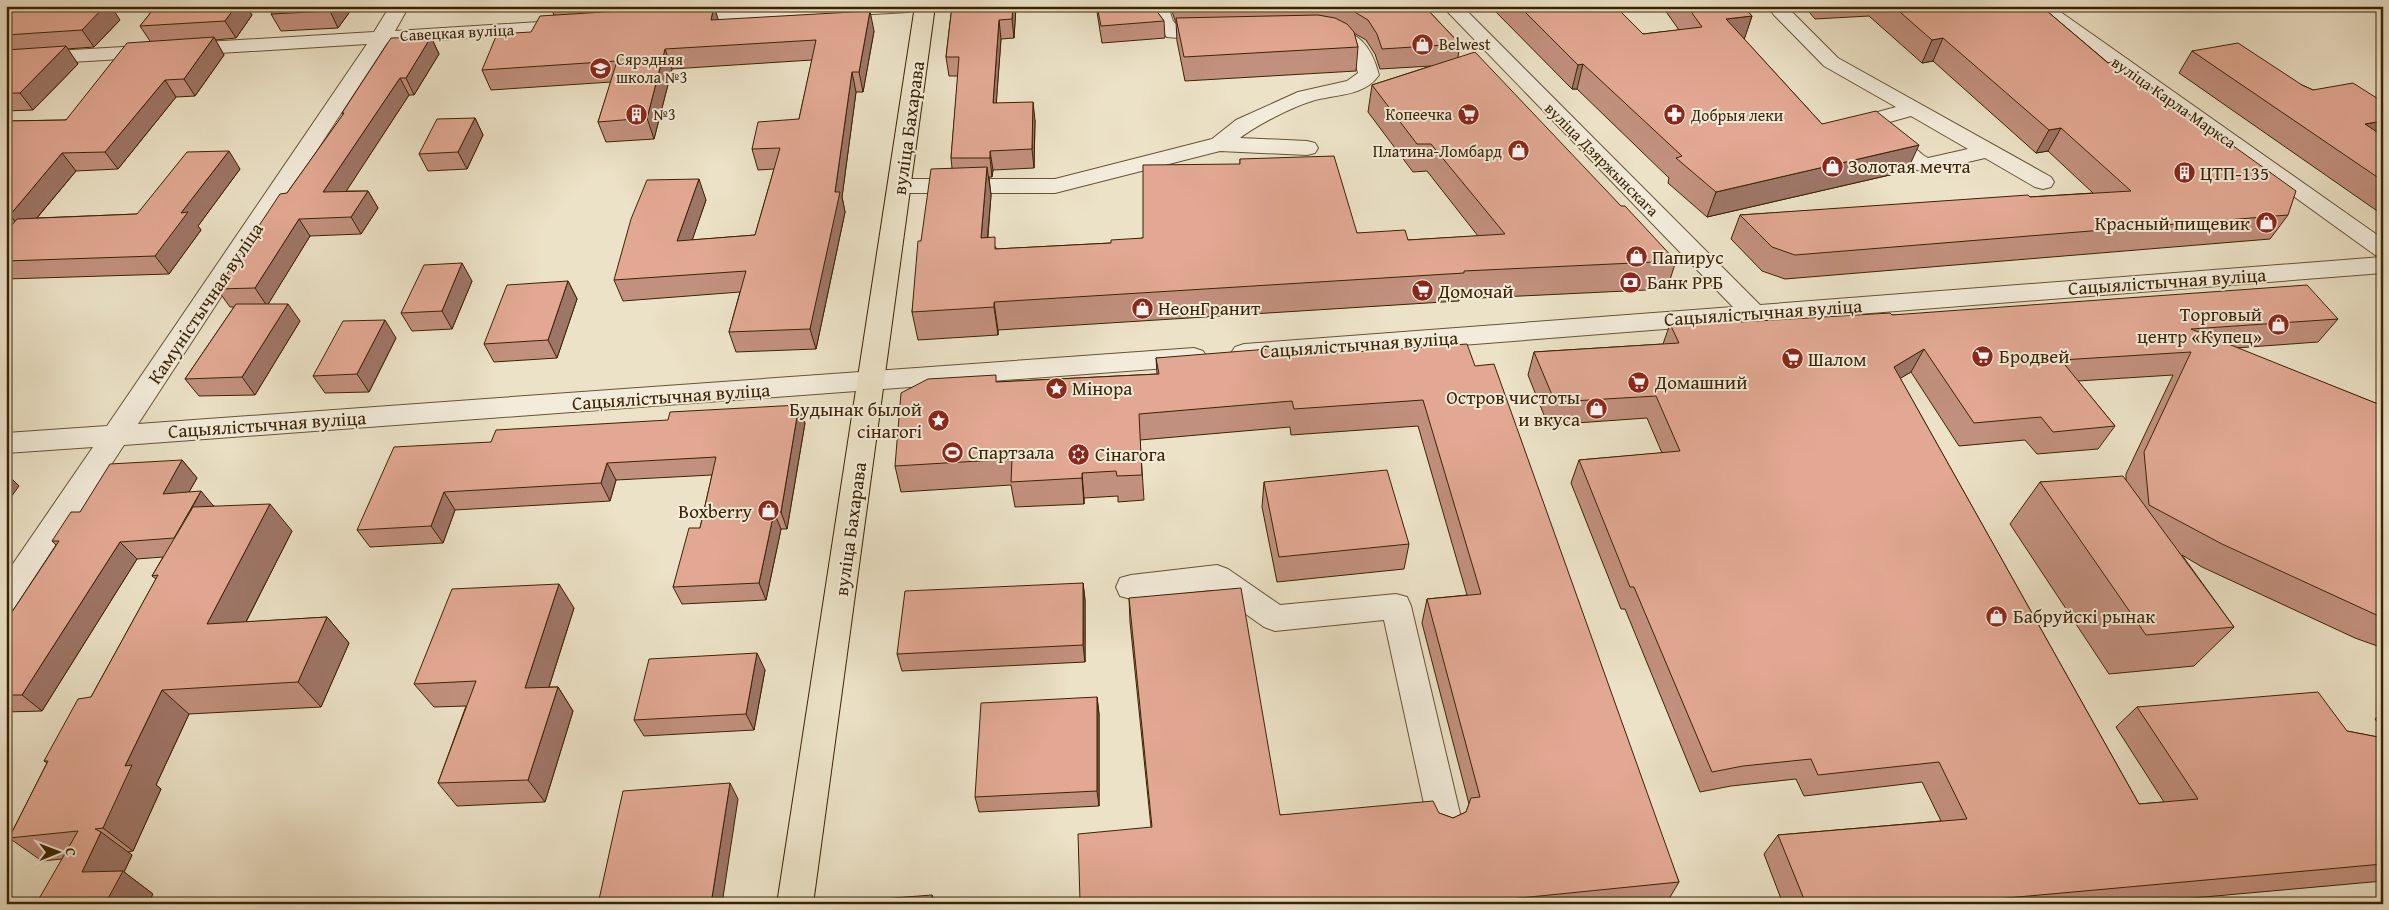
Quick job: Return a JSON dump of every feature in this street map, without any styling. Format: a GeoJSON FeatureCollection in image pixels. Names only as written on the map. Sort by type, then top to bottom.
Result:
{"type":"FeatureCollection","features":[{"type":"Feature","properties":{"kind":"main road","name":"вуліца Бахарава"},"geometry":{"type":"LineString","coordinates":[[795,904],[925,6]]}},
{"type":"Feature","properties":{"kind":"street","name":"Камуністычная вуліца"},"geometry":{"type":"LineString","coordinates":[[6,599],[383,36],[400,6]]}},
{"type":"Feature","properties":{"kind":"street"},"geometry":{"type":"LineString","coordinates":[[663,20],[908,6]]}},
{"type":"Feature","properties":{"kind":"street"},"geometry":{"type":"LineString","coordinates":[[1158,6],[1164,23],[1174,33],[1232,34]]}},
{"type":"Feature","properties":{"kind":"street","name":"вуліца Дзяржынскага"},"geometry":{"type":"LineString","coordinates":[[1451,6],[1753,312]]}},
{"type":"Feature","properties":{"kind":"street"},"geometry":{"type":"LineString","coordinates":[[1785,6],[1781,11],[1831,62],[2043,182]]}},
{"type":"Feature","properties":{"kind":"street","name":"вуліца Карла Маркса"},"geometry":{"type":"LineString","coordinates":[[2039,6],[2383,250]]}},
{"type":"Feature","properties":{"kind":"street","name":"Савецкая вуліца"},"geometry":{"type":"LineString","coordinates":[[6,60],[584,25]]}},
{"type":"Feature","properties":{"kind":"street"},"geometry":{"type":"LineString","coordinates":[[1220,144],[1244,125],[1305,96],[1354,86],[1369,75],[1366,60],[1353,40],[1338,33],[1307,31]]}},
{"type":"Feature","properties":{"kind":"street"},"geometry":{"type":"LineString","coordinates":[[1915,109],[1881,117],[1873,123],[1915,160],[1925,165],[1988,151]]}},
{"type":"Feature","properties":{"kind":"street"},"geometry":{"type":"LineString","coordinates":[[900,186],[1055,186],[1220,144],[1306,148]]}},
{"type":"Feature","properties":{"kind":"street","name":"Сацыялістычная вуліца"},"geometry":{"type":"LineString","coordinates":[[6,443],[872,382],[1753,312],[2383,265]]}},
{"type":"Feature","properties":{"kind":"street"},"geometry":{"type":"LineString","coordinates":[[1130,587],[1217,577],[1275,618],[1396,606],[1445,822]]}},
{"type":"Feature","properties":{"kind":"building"},"geometry":{"type":"Polygon","coordinates":[[[6,6],[105,6],[82,30],[6,35],[6,6]]]}},
{"type":"Feature","properties":{"kind":"building"},"geometry":{"type":"Polygon","coordinates":[[[156,6],[236,6],[225,21],[140,26],[156,6]]]}},
{"type":"Feature","properties":{"kind":"building"},"geometry":{"type":"Polygon","coordinates":[[[277,6],[333,6],[330,11],[271,14],[277,6]]]}},
{"type":"Feature","properties":{"kind":"building"},"geometry":{"type":"Polygon","coordinates":[[[714,6],[711,20],[870,11],[859,72],[852,72],[835,192],[840,192],[810,329],[729,332],[746,271],[614,280],[631,219],[647,180],[699,179],[677,241],[755,235],[780,148],[752,149],[758,122],[799,119],[816,40],[665,49],[647,118],[598,122],[617,61],[482,70],[497,34],[531,32],[540,16],[714,6]]]}},
{"type":"Feature","properties":{"kind":"building"},"geometry":{"type":"Polygon","coordinates":[[[952,6],[1013,6],[1012,19],[999,20],[993,103],[1033,102],[1032,149],[990,151],[990,158],[951,158],[959,57],[946,57],[952,6]]]}},
{"type":"Feature","properties":{"kind":"building"},"geometry":{"type":"Polygon","coordinates":[[[1097,6],[1153,6],[1164,21],[1101,26],[1097,6]]]}},
{"type":"Feature","properties":{"kind":"building"},"geometry":{"type":"Polygon","coordinates":[[[1334,6],[1424,6],[1460,44],[1382,49],[1377,34],[1368,20],[1348,8],[1334,6]]]}},
{"type":"Feature","properties":{"kind":"building"},"geometry":{"type":"Polygon","coordinates":[[[1519,6],[1615,6],[1643,34],[1702,27],[1687,6],[1743,6],[1752,16],[1726,19],[1822,124],[1876,111],[1919,145],[1716,192],[1676,158],[1682,156],[1583,64],[1578,65],[1519,6]]]}},
{"type":"Feature","properties":{"kind":"building"},"geometry":{"type":"Polygon","coordinates":[[[1893,6],[2041,6],[2108,63],[2115,61],[2296,191],[2288,215],[1795,255],[1772,247],[1740,215],[2028,195],[2030,197],[2131,191],[2061,128],[2049,130],[1943,38],[1932,40],[1893,6]]]}},
{"type":"Feature","properties":{"kind":"building"},"geometry":{"type":"Polygon","coordinates":[[[1318,15],[1335,18],[1347,24],[1354,32],[1358,47],[1184,57],[1176,18],[1318,15]]]}},
{"type":"Feature","properties":{"kind":"building"},"geometry":{"type":"Polygon","coordinates":[[[214,37],[184,79],[165,80],[105,152],[62,153],[10,215],[6,215],[6,121],[66,120],[127,43],[214,37]]]}},
{"type":"Feature","properties":{"kind":"building"},"geometry":{"type":"Polygon","coordinates":[[[431,37],[406,78],[400,78],[323,192],[368,191],[351,217],[299,219],[255,288],[217,289],[280,194],[287,193],[344,113],[342,113],[391,38],[431,37]]]}},
{"type":"Feature","properties":{"kind":"building"},"geometry":{"type":"Polygon","coordinates":[[[2238,43],[2302,85],[2313,90],[2353,83],[2383,102],[2383,121],[2365,124],[2383,136],[2383,181],[2192,51],[2238,43]]]}},
{"type":"Feature","properties":{"kind":"building"},"geometry":{"type":"Polygon","coordinates":[[[66,46],[20,93],[6,93],[6,50],[66,46]]]}},
{"type":"Feature","properties":{"kind":"building"},"geometry":{"type":"Polygon","coordinates":[[[1475,52],[1621,206],[1625,206],[1676,261],[1464,271],[1464,273],[994,302],[994,307],[912,312],[918,241],[921,241],[931,169],[987,167],[981,238],[995,237],[995,249],[1111,243],[1111,240],[1143,238],[1143,165],[1240,164],[1240,159],[1334,156],[1357,233],[1405,230],[1408,240],[1505,234],[1431,144],[1417,144],[1372,85],[1475,52]]]}},
{"type":"Feature","properties":{"kind":"building"},"geometry":{"type":"Polygon","coordinates":[[[475,118],[458,152],[419,154],[437,119],[475,118]]]}},
{"type":"Feature","properties":{"kind":"building"},"geometry":{"type":"Polygon","coordinates":[[[229,151],[181,213],[188,212],[155,256],[6,261],[6,232],[17,219],[137,214],[187,152],[229,151]]]}},
{"type":"Feature","properties":{"kind":"building"},"geometry":{"type":"Polygon","coordinates":[[[462,263],[442,311],[401,313],[424,265],[462,263]]]}},
{"type":"Feature","properties":{"kind":"building"},"geometry":{"type":"Polygon","coordinates":[[[568,281],[548,340],[484,344],[507,285],[568,281]]]}},
{"type":"Feature","properties":{"kind":"building","name":"Бабруйскі рынак"},"geometry":{"type":"Polygon","coordinates":[[[2307,285],[2338,319],[2191,329],[2383,406],[2383,618],[2222,544],[2149,505],[2144,452],[2191,352],[2061,360],[2115,426],[2053,432],[2041,417],[1974,423],[1924,349],[1894,367],[2139,804],[2198,799],[2137,707],[2318,692],[2347,731],[2383,738],[2383,864],[1940,904],[1806,904],[1778,835],[1967,819],[1939,762],[1818,775],[1811,759],[1743,766],[1712,772],[1634,587],[1630,587],[1579,460],[1680,451],[1656,396],[1555,402],[1534,352],[1679,343],[1670,324],[1740,320],[1741,322],[1890,313],[1892,315],[2307,285]]]}},
{"type":"Feature","properties":{"kind":"building"},"geometry":{"type":"Polygon","coordinates":[[[236,304],[288,304],[242,377],[185,379],[236,304]]]}},
{"type":"Feature","properties":{"kind":"building"},"geometry":{"type":"Polygon","coordinates":[[[385,320],[357,374],[313,376],[343,321],[385,320]]]}},
{"type":"Feature","properties":{"kind":"building"},"geometry":{"type":"Polygon","coordinates":[[[1467,344],[1475,366],[1494,364],[1679,882],[1460,904],[1048,904],[1080,901],[1078,834],[1152,827],[1129,598],[1241,588],[1280,815],[1433,801],[1439,813],[1453,818],[1466,812],[1471,798],[1480,797],[1427,599],[1481,594],[1423,400],[1294,409],[1292,401],[1139,414],[1142,475],[1117,476],[1116,471],[1082,473],[1082,478],[1011,482],[1012,459],[895,466],[901,393],[928,379],[996,375],[996,382],[1159,374],[1156,358],[1281,348],[1283,357],[1467,344]]]}},
{"type":"Feature","properties":{"kind":"building"},"geometry":{"type":"Polygon","coordinates":[[[799,405],[781,512],[774,512],[759,583],[673,587],[689,528],[700,528],[716,457],[607,463],[601,483],[444,492],[431,526],[357,530],[394,447],[491,442],[496,430],[668,420],[670,412],[799,405]]]}},
{"type":"Feature","properties":{"kind":"building"},"geometry":{"type":"Polygon","coordinates":[[[182,460],[163,494],[201,491],[174,538],[120,542],[22,695],[6,695],[6,621],[59,541],[52,541],[71,512],[80,512],[110,464],[182,460]]]}},
{"type":"Feature","properties":{"kind":"building"},"geometry":{"type":"Polygon","coordinates":[[[1387,470],[1409,544],[1279,557],[1264,482],[1387,470]]]}},
{"type":"Feature","properties":{"kind":"building"},"geometry":{"type":"Polygon","coordinates":[[[2123,476],[2234,627],[2146,635],[2040,482],[2123,476]]]}},
{"type":"Feature","properties":{"kind":"building"},"geometry":{"type":"Polygon","coordinates":[[[270,504],[207,624],[327,617],[298,682],[162,690],[125,766],[132,765],[103,828],[95,829],[101,832],[82,872],[123,871],[105,904],[36,904],[78,831],[9,838],[48,761],[44,761],[78,699],[91,697],[158,575],[152,576],[193,507],[270,504]]]}},
{"type":"Feature","properties":{"kind":"building"},"geometry":{"type":"Polygon","coordinates":[[[1083,583],[1083,645],[897,654],[905,591],[1083,583]]]}},
{"type":"Feature","properties":{"kind":"building"},"geometry":{"type":"Polygon","coordinates":[[[559,584],[525,688],[558,687],[528,780],[438,783],[476,681],[414,684],[452,589],[559,584]]]}},
{"type":"Feature","properties":{"kind":"building"},"geometry":{"type":"Polygon","coordinates":[[[757,653],[746,714],[634,720],[649,659],[757,653]]]}},
{"type":"Feature","properties":{"kind":"building"},"geometry":{"type":"Polygon","coordinates":[[[1097,697],[1097,791],[975,797],[981,703],[1097,697]]]}},
{"type":"Feature","properties":{"kind":"building"},"geometry":{"type":"Polygon","coordinates":[[[730,783],[711,904],[598,904],[623,791],[730,783]]]}},
{"type":"Feature","properties":{"kind":"building"},"geometry":{"type":"Polygon","coordinates":[[[932,895],[932,904],[828,904],[828,903],[932,895]]]}},
{"type":"Feature","properties":{"kind":"place","name":"Belwest"},"geometry":{"type":"Point","coordinates":[1423,44]}},
{"type":"Feature","properties":{"kind":"place","name":"Сярэдняя школа №3"},"geometry":{"type":"Point","coordinates":[600,68]}},
{"type":"Feature","properties":{"kind":"place","name":"№3"},"geometry":{"type":"Point","coordinates":[637,114]}},
{"type":"Feature","properties":{"kind":"place","name":"Копеечка"},"geometry":{"type":"Point","coordinates":[1468,114]}},
{"type":"Feature","properties":{"kind":"place","name":"Добрыя леки"},"geometry":{"type":"Point","coordinates":[1675,115]}},
{"type":"Feature","properties":{"kind":"place","name":"Платина-Ломбард"},"geometry":{"type":"Point","coordinates":[1518,151]}},
{"type":"Feature","properties":{"kind":"place","name":"Золотая мечта"},"geometry":{"type":"Point","coordinates":[1832,166]}},
{"type":"Feature","properties":{"kind":"place","name":"ЦТП-135"},"geometry":{"type":"Point","coordinates":[2184,173]}},
{"type":"Feature","properties":{"kind":"place","name":"Красный пищевик"},"geometry":{"type":"Point","coordinates":[2266,223]}},
{"type":"Feature","properties":{"kind":"place","name":"Папирус"},"geometry":{"type":"Point","coordinates":[1636,257]}},
{"type":"Feature","properties":{"kind":"place","name":"Банк РРБ"},"geometry":{"type":"Point","coordinates":[1631,282]}},
{"type":"Feature","properties":{"kind":"place","name":"Домочай"},"geometry":{"type":"Point","coordinates":[1422,291]}},
{"type":"Feature","properties":{"kind":"place","name":"НеонГранит"},"geometry":{"type":"Point","coordinates":[1142,308]}},
{"type":"Feature","properties":{"kind":"place","name":"Торговый центр «Купец»"},"geometry":{"type":"Point","coordinates":[2278,325]}},
{"type":"Feature","properties":{"kind":"place","name":"Бродвей"},"geometry":{"type":"Point","coordinates":[1983,356]}},
{"type":"Feature","properties":{"kind":"place","name":"Шалом"},"geometry":{"type":"Point","coordinates":[1792,359]}},
{"type":"Feature","properties":{"kind":"place","name":"Домашний"},"geometry":{"type":"Point","coordinates":[1639,382]}},
{"type":"Feature","properties":{"kind":"place","name":"Мінора"},"geometry":{"type":"Point","coordinates":[1056,388]}},
{"type":"Feature","properties":{"kind":"place","name":"Остров чистоты и вкуса"},"geometry":{"type":"Point","coordinates":[1596,408]}},
{"type":"Feature","properties":{"kind":"place","name":"Будынак былой сінагогі"},"geometry":{"type":"Point","coordinates":[938,420]}},
{"type":"Feature","properties":{"kind":"place","name":"Спартзала"},"geometry":{"type":"Point","coordinates":[952,452]}},
{"type":"Feature","properties":{"kind":"place","name":"Сінагога"},"geometry":{"type":"Point","coordinates":[1079,454]}},
{"type":"Feature","properties":{"kind":"place","name":"Boxberry"},"geometry":{"type":"Point","coordinates":[768,511]}},
{"type":"Feature","properties":{"kind":"place","name":"Бабруйскі рынак"},"geometry":{"type":"Point","coordinates":[1997,616]}}]}
